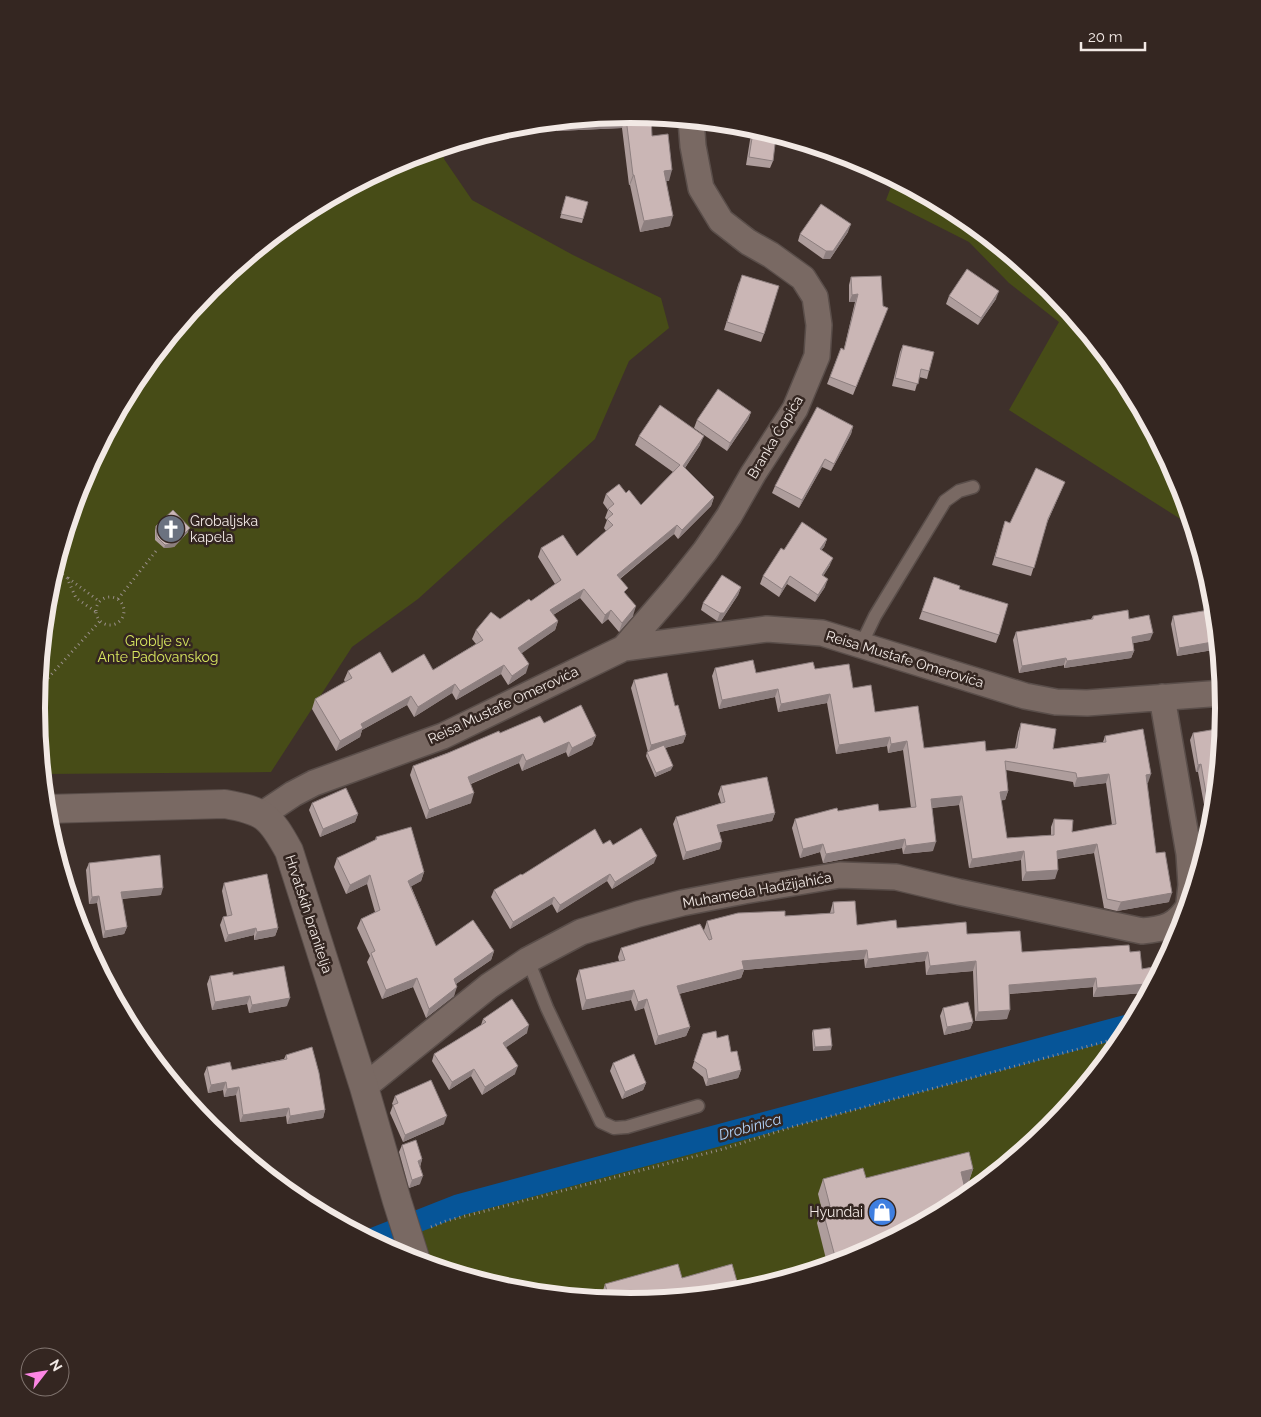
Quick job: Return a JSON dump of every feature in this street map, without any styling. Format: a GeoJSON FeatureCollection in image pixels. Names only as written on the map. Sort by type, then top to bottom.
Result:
{"type":"FeatureCollection","features":[{"type":"Feature","properties":{"kind":"street","name":"Branka Ćopića"},"geometry":{"type":"LineString","coordinates":[[624,648],[674,590],[705,551],[729,516],[753,474],[795,409],[817,356],[819,325],[815,297],[803,278],[771,255],[748,242],[721,221],[701,188],[693,146],[691,126]]}},
{"type":"Feature","properties":{"kind":"street","name":"Reisa Mustafe Omerovića"},"geometry":{"type":"LineString","coordinates":[[263,814],[293,794],[314,783],[444,736],[624,648],[767,629],[822,633],[1025,696],[1056,702],[1088,703],[1216,693]]}},
{"type":"Feature","properties":{"kind":"street","name":"Muhameda Hadžijahića"},"geometry":{"type":"LineString","coordinates":[[1162,697],[1190,879]]}},
{"type":"Feature","properties":{"kind":"street"},"geometry":{"type":"LineString","coordinates":[[54,809],[225,804],[247,808],[263,814]]}},
{"type":"Feature","properties":{"kind":"street","name":"Hrvatskih branitelja"},"geometry":{"type":"LineString","coordinates":[[263,814],[279,832],[289,851],[364,1087],[412,1249]]}},
{"type":"Feature","properties":{"kind":"street","name":"Muhameda Hadžijahića"},"geometry":{"type":"LineString","coordinates":[[364,1087],[488,986],[528,960],[581,932],[638,914],[682,903],[840,874],[896,877],[1142,931],[1157,930],[1175,922]]}},
{"type":"Feature","properties":{"kind":"lane"},"geometry":{"type":"LineString","coordinates":[[861,645],[874,616],[944,501],[959,491],[973,487]]}},
{"type":"Feature","properties":{"kind":"lane"},"geometry":{"type":"LineString","coordinates":[[528,960],[555,1025],[601,1122],[614,1128],[627,1127],[698,1106]]}},
{"type":"Feature","properties":{"kind":"path"},"geometry":{"type":"LineString","coordinates":[[118,599],[156,551]]}},
{"type":"Feature","properties":{"kind":"path"},"geometry":{"type":"LineString","coordinates":[[61,573],[99,601]]}},
{"type":"Feature","properties":{"kind":"path"},"geometry":{"type":"LineString","coordinates":[[67,578],[76,598],[96,612],[103,624],[113,625],[120,620],[124,607],[118,599],[110,597],[99,601]]}},
{"type":"Feature","properties":{"kind":"path"},"geometry":{"type":"LineString","coordinates":[[96,612],[99,601]]}},
{"type":"Feature","properties":{"kind":"path"},"geometry":{"type":"LineString","coordinates":[[46,681],[100,621]]}},
{"type":"Feature","properties":{"kind":"path"},"geometry":{"type":"LineString","coordinates":[[412,1249],[446,1221],[723,1149],[795,1126],[1113,1040]]}},
{"type":"Feature","properties":{"kind":"green space","name":"Groblje sv. Ante Padovanskog"},"geometry":{"type":"Polygon","coordinates":[[[444,154],[444,159],[472,200],[573,255],[661,298],[669,328],[629,361],[595,439],[418,599],[352,647],[271,772],[49,774],[46,747],[46,670],[56,594],[65,557],[76,520],[90,484],[123,416],[166,352],[216,294],[274,244],[338,201],[372,183],[444,154]]]}},
{"type":"Feature","properties":{"kind":"green space"},"geometry":{"type":"Polygon","coordinates":[[[892,185],[923,201],[987,244],[1045,294],[1095,352],[1138,416],[1156,450],[1186,522],[1009,410],[1059,322],[1009,283],[969,242],[886,200],[892,185]]]}},
{"type":"Feature","properties":{"kind":"green space"},"geometry":{"type":"Polygon","coordinates":[[[1121,1027],[1071,1095],[1017,1149],[987,1173],[923,1216],[889,1234],[819,1263],[782,1274],[745,1283],[669,1293],[592,1293],[516,1283],[442,1263],[410,1251],[398,1230],[459,1205],[1121,1027]]]}},
{"type":"Feature","properties":{"kind":"building"},"geometry":{"type":"Polygon","coordinates":[[[627,123],[651,124],[652,136],[668,134],[672,170],[664,171],[673,216],[644,221],[633,175],[627,123]]]}},
{"type":"Feature","properties":{"kind":"building"},"geometry":{"type":"Polygon","coordinates":[[[752,136],[775,141],[773,161],[749,157],[752,136]]]}},
{"type":"Feature","properties":{"kind":"building"},"geometry":{"type":"Polygon","coordinates":[[[566,196],[588,202],[583,219],[561,214],[566,196]]]}},
{"type":"Feature","properties":{"kind":"building"},"geometry":{"type":"Polygon","coordinates":[[[821,204],[851,224],[833,251],[826,251],[800,234],[821,204]]]}},
{"type":"Feature","properties":{"kind":"building"},"geometry":{"type":"Polygon","coordinates":[[[967,269],[999,291],[981,318],[949,296],[967,269]]]}},
{"type":"Feature","properties":{"kind":"building"},"geometry":{"type":"Polygon","coordinates":[[[742,275],[779,286],[764,334],[727,322],[742,275]]]}},
{"type":"Feature","properties":{"kind":"building"},"geometry":{"type":"Polygon","coordinates":[[[881,276],[883,306],[888,308],[856,387],[830,377],[841,348],[844,350],[858,294],[852,295],[851,277],[881,276]]]}},
{"type":"Feature","properties":{"kind":"building"},"geometry":{"type":"Polygon","coordinates":[[[903,345],[934,352],[929,371],[921,369],[918,384],[895,378],[903,345]]]}},
{"type":"Feature","properties":{"kind":"building"},"geometry":{"type":"Polygon","coordinates":[[[718,389],[751,412],[730,443],[697,420],[718,389]]]}},
{"type":"Feature","properties":{"kind":"building"},"geometry":{"type":"Polygon","coordinates":[[[660,405],[704,436],[683,466],[714,497],[682,530],[677,525],[617,575],[628,588],[624,592],[636,606],[622,623],[611,610],[605,615],[584,589],[550,610],[558,621],[518,648],[529,664],[512,676],[504,665],[460,691],[455,684],[418,707],[411,696],[361,724],[363,728],[340,741],[315,699],[352,678],[348,671],[380,652],[392,673],[424,654],[433,670],[483,640],[476,630],[491,612],[500,619],[529,599],[531,601],[561,580],[541,548],[563,535],[577,556],[613,525],[607,519],[613,514],[608,509],[614,504],[606,494],[619,484],[626,493],[629,490],[641,505],[680,465],[639,436],[660,405]]]}},
{"type":"Feature","properties":{"kind":"building"},"geometry":{"type":"Polygon","coordinates":[[[817,407],[853,426],[834,464],[825,459],[802,500],[775,486],[817,407]]]}},
{"type":"Feature","properties":{"kind":"building"},"geometry":{"type":"Polygon","coordinates":[[[1036,468],[1065,482],[1048,519],[1034,568],[995,557],[1005,521],[1010,523],[1036,468]]]}},
{"type":"Feature","properties":{"kind":"building","name":"Grobaljska kapela"},"geometry":{"type":"Polygon","coordinates":[[[173,510],[190,528],[175,543],[165,545],[157,537],[156,526],[173,510]]]}},
{"type":"Feature","properties":{"kind":"building"},"geometry":{"type":"Polygon","coordinates":[[[802,522],[827,539],[820,549],[833,558],[822,575],[828,579],[818,595],[790,576],[782,589],[763,576],[781,548],[784,550],[802,522]]]}},
{"type":"Feature","properties":{"kind":"building"},"geometry":{"type":"Polygon","coordinates":[[[722,575],[741,587],[724,613],[720,613],[703,603],[722,575]]]}},
{"type":"Feature","properties":{"kind":"building"},"geometry":{"type":"Polygon","coordinates":[[[934,577],[960,586],[959,589],[1008,604],[999,635],[922,611],[934,577]]]}},
{"type":"Feature","properties":{"kind":"building"},"geometry":{"type":"Polygon","coordinates":[[[1128,610],[1129,619],[1149,615],[1153,633],[1132,637],[1134,651],[1067,661],[1066,658],[1022,666],[1016,632],[1093,619],[1093,616],[1128,610]]]}},
{"type":"Feature","properties":{"kind":"building"},"geometry":{"type":"Polygon","coordinates":[[[1208,610],[1212,642],[1179,648],[1173,616],[1208,610]]]}},
{"type":"Feature","properties":{"kind":"building"},"geometry":{"type":"Polygon","coordinates":[[[753,660],[756,673],[813,662],[815,669],[849,664],[853,688],[871,685],[875,712],[918,706],[924,748],[985,741],[986,751],[1017,748],[1021,723],[1056,729],[1053,749],[1106,742],[1105,736],[1143,729],[1151,774],[1146,775],[1156,853],[1165,852],[1172,893],[1121,902],[1107,899],[1097,844],[1057,851],[1058,870],[1026,872],[1024,851],[972,859],[962,796],[931,799],[936,842],[906,846],[905,839],[826,854],[823,844],[803,849],[795,819],[837,808],[838,811],[878,804],[879,811],[916,807],[907,741],[891,744],[890,737],[839,745],[830,694],[781,704],[778,689],[722,700],[715,668],[753,660]],[[1005,761],[1008,791],[1000,792],[1007,838],[1054,835],[1054,819],[1073,820],[1072,832],[1116,824],[1109,774],[1077,778],[1076,773],[1005,761]]]}},
{"type":"Feature","properties":{"kind":"building"},"geometry":{"type":"Polygon","coordinates":[[[667,673],[675,706],[678,705],[686,735],[651,745],[634,680],[667,673]]]}},
{"type":"Feature","properties":{"kind":"building"},"geometry":{"type":"Polygon","coordinates":[[[581,705],[596,736],[572,748],[569,742],[526,761],[523,754],[468,777],[474,793],[429,810],[413,766],[540,716],[544,723],[581,705]]]}},
{"type":"Feature","properties":{"kind":"building"},"geometry":{"type":"Polygon","coordinates":[[[1215,729],[1208,804],[1201,764],[1198,765],[1193,733],[1215,729]]]}},
{"type":"Feature","properties":{"kind":"building"},"geometry":{"type":"Polygon","coordinates":[[[664,745],[673,766],[656,773],[647,752],[664,745]]]}},
{"type":"Feature","properties":{"kind":"building"},"geometry":{"type":"Polygon","coordinates":[[[767,777],[775,813],[717,825],[722,842],[686,852],[676,817],[725,802],[721,786],[767,777]]]}},
{"type":"Feature","properties":{"kind":"building"},"geometry":{"type":"Polygon","coordinates":[[[346,788],[358,814],[323,829],[312,803],[346,788]]]}},
{"type":"Feature","properties":{"kind":"building"},"geometry":{"type":"Polygon","coordinates":[[[411,827],[424,872],[408,881],[436,946],[473,920],[494,951],[454,979],[457,987],[429,1009],[417,978],[386,990],[371,953],[375,951],[361,919],[380,910],[370,875],[350,885],[337,858],[377,839],[376,837],[411,827]]]}},
{"type":"Feature","properties":{"kind":"building"},"geometry":{"type":"Polygon","coordinates":[[[641,828],[657,856],[615,882],[610,874],[560,905],[554,897],[513,922],[494,890],[522,875],[595,829],[603,844],[610,840],[613,845],[641,828]]]}},
{"type":"Feature","properties":{"kind":"building"},"geometry":{"type":"Polygon","coordinates":[[[160,855],[163,888],[121,892],[127,927],[105,931],[99,896],[92,897],[89,863],[160,855]]]}},
{"type":"Feature","properties":{"kind":"building"},"geometry":{"type":"Polygon","coordinates":[[[267,874],[278,928],[257,932],[256,928],[228,935],[223,917],[232,915],[224,883],[267,874]]]}},
{"type":"Feature","properties":{"kind":"building"},"geometry":{"type":"Polygon","coordinates":[[[855,901],[857,925],[896,920],[897,928],[966,922],[967,934],[1020,931],[1022,952],[1129,945],[1130,952],[1140,951],[1142,969],[1156,966],[1146,985],[1097,988],[1096,978],[1009,985],[1010,1010],[978,1012],[976,961],[930,966],[928,952],[868,959],[867,950],[742,961],[744,969],[677,986],[690,1027],[658,1036],[647,999],[638,1002],[634,990],[586,1000],[579,970],[625,960],[621,948],[700,924],[709,940],[712,939],[707,921],[738,913],[785,911],[785,916],[834,913],[833,902],[855,901]]]}},
{"type":"Feature","properties":{"kind":"building"},"geometry":{"type":"Polygon","coordinates":[[[284,966],[290,998],[252,1005],[250,996],[215,1002],[210,976],[233,972],[233,975],[284,966]]]}},
{"type":"Feature","properties":{"kind":"building"},"geometry":{"type":"Polygon","coordinates":[[[512,999],[529,1025],[503,1043],[518,1066],[485,1087],[474,1069],[452,1082],[434,1054],[486,1022],[483,1019],[512,999]]]}},
{"type":"Feature","properties":{"kind":"building"},"geometry":{"type":"Polygon","coordinates":[[[968,1002],[973,1022],[947,1027],[943,1008],[968,1002]]]}},
{"type":"Feature","properties":{"kind":"building"},"geometry":{"type":"Polygon","coordinates":[[[830,1028],[832,1046],[815,1047],[813,1030],[830,1028]]]}},
{"type":"Feature","properties":{"kind":"building"},"geometry":{"type":"Polygon","coordinates":[[[716,1031],[717,1038],[728,1035],[731,1052],[737,1051],[741,1070],[708,1079],[706,1069],[694,1061],[703,1034],[716,1031]]]}},
{"type":"Feature","properties":{"kind":"building"},"geometry":{"type":"Polygon","coordinates":[[[312,1047],[319,1073],[325,1110],[290,1116],[289,1108],[243,1115],[239,1087],[227,1089],[226,1082],[211,1085],[207,1067],[230,1062],[232,1070],[287,1059],[286,1055],[312,1047]]]}},
{"type":"Feature","properties":{"kind":"building"},"geometry":{"type":"Polygon","coordinates":[[[634,1054],[646,1083],[625,1092],[613,1063],[634,1054]]]}},
{"type":"Feature","properties":{"kind":"building"},"geometry":{"type":"Polygon","coordinates":[[[431,1080],[447,1116],[405,1135],[393,1105],[398,1103],[395,1096],[431,1080]]]}},
{"type":"Feature","properties":{"kind":"building"},"geometry":{"type":"Polygon","coordinates":[[[416,1140],[422,1159],[418,1161],[423,1176],[412,1180],[402,1145],[416,1140]]]}},
{"type":"Feature","properties":{"kind":"building","name":"Hyundai"},"geometry":{"type":"Polygon","coordinates":[[[969,1152],[973,1169],[961,1172],[965,1189],[923,1216],[889,1234],[835,1257],[822,1208],[830,1206],[823,1179],[863,1168],[866,1178],[969,1152]]]}},
{"type":"Feature","properties":{"kind":"building"},"geometry":{"type":"Polygon","coordinates":[[[678,1264],[682,1278],[732,1264],[738,1284],[669,1293],[630,1294],[608,1293],[605,1284],[678,1264]]]}},
{"type":"Feature","properties":{"kind":"waterway","name":"Drobinica"},"geometry":{"type":"LineString","coordinates":[[378,1237],[459,1205],[1121,1027]]}},
{"type":"Feature","properties":{"kind":"place","name":"Grobaljska kapela"},"geometry":{"type":"Point","coordinates":[171,529]}},
{"type":"Feature","properties":{"kind":"place","name":"Hyundai"},"geometry":{"type":"Point","coordinates":[882,1212]}}]}
